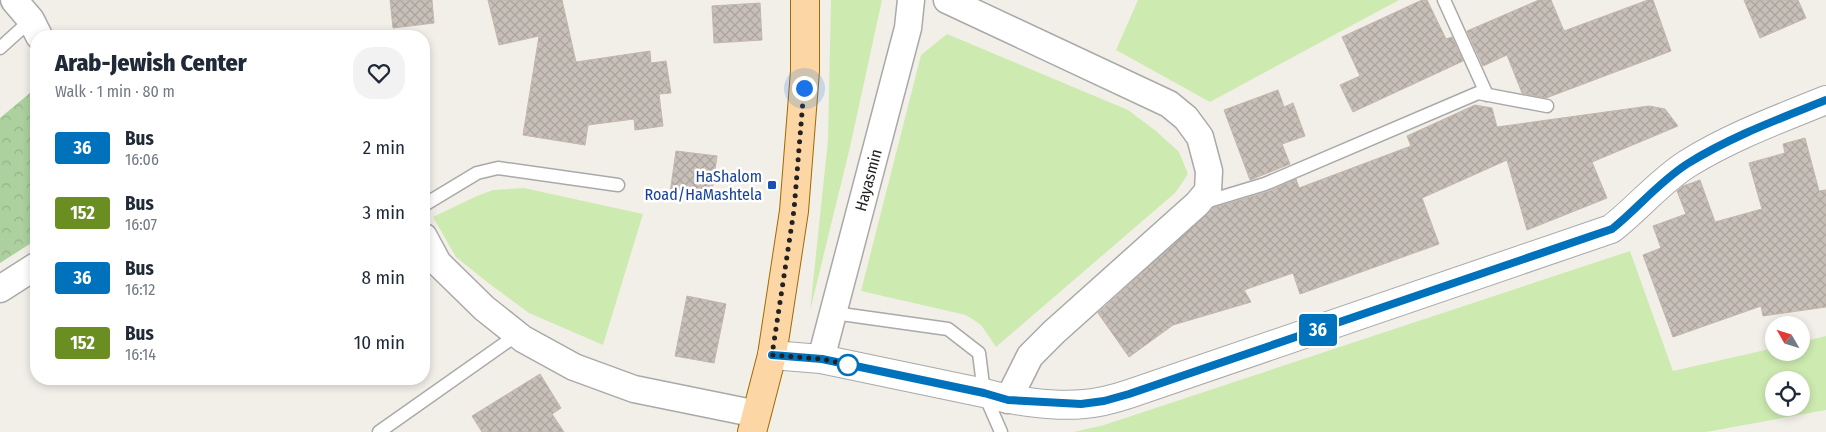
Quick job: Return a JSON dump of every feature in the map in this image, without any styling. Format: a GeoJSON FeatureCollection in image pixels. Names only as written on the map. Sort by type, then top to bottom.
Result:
{"type":"FeatureCollection","features":[{"type":"Feature","properties":{"kind":"main road"},"geometry":{"type":"LineString","coordinates":[[755,423],[772,355],[794,210],[805,72],[806,0]]}},
{"type":"Feature","properties":{"kind":"street"},"geometry":{"type":"LineString","coordinates":[[14,0],[35,28]]}},
{"type":"Feature","properties":{"kind":"street","name":"Hayasmin"},"geometry":{"type":"LineString","coordinates":[[822,359],[908,28],[911,0]]}},
{"type":"Feature","properties":{"kind":"street"},"geometry":{"type":"LineString","coordinates":[[947,0],[1169,104],[1186,118],[1200,137],[1210,171],[1208,191],[1197,204],[1054,332],[1030,356],[996,396]]}},
{"type":"Feature","properties":{"kind":"street"},"geometry":{"type":"LineString","coordinates":[[772,355],[822,359],[996,396],[1081,404],[1104,401],[1612,229],[1632,213],[1656,188],[1686,165],[1760,127],[1826,100]]}},
{"type":"Feature","properties":{"kind":"street"},"geometry":{"type":"LineString","coordinates":[[430,249],[438,263],[484,308],[518,334],[574,367],[634,389],[755,423]]}},
{"type":"Feature","properties":{"kind":"street"},"geometry":{"type":"LineString","coordinates":[[0,289],[30,270]]}},
{"type":"Feature","properties":{"kind":"lane"},"geometry":{"type":"LineString","coordinates":[[1444,0],[1487,95]]}},
{"type":"Feature","properties":{"kind":"lane"},"geometry":{"type":"LineString","coordinates":[[0,48],[30,31]]}},
{"type":"Feature","properties":{"kind":"lane"},"geometry":{"type":"LineString","coordinates":[[1197,204],[1265,184],[1478,93],[1547,106]]}},
{"type":"Feature","properties":{"kind":"lane"},"geometry":{"type":"LineString","coordinates":[[430,201],[478,172],[498,168],[618,185]]}},
{"type":"Feature","properties":{"kind":"lane"},"geometry":{"type":"LineString","coordinates":[[834,313],[948,329],[979,354],[996,396],[1001,432]]}},
{"type":"Feature","properties":{"kind":"lane"},"geometry":{"type":"LineString","coordinates":[[379,432],[518,334]]}},
{"type":"Feature","properties":{"kind":"green space"},"geometry":{"type":"Polygon","coordinates":[[[831,0],[882,0],[850,147],[810,311],[828,140],[831,0]]]}},
{"type":"Feature","properties":{"kind":"green space"},"geometry":{"type":"Polygon","coordinates":[[[1138,0],[1399,0],[1210,102],[1116,50],[1138,0]]]}},
{"type":"Feature","properties":{"kind":"green space"},"geometry":{"type":"Polygon","coordinates":[[[947,34],[1128,110],[1156,131],[1179,152],[1188,174],[1175,193],[996,347],[981,325],[966,315],[861,291],[921,55],[947,34]]]}},
{"type":"Feature","properties":{"kind":"green space"},"geometry":{"type":"Polygon","coordinates":[[[30,93],[30,244],[0,263],[0,118],[30,93]]]}},
{"type":"Feature","properties":{"kind":"green space"},"geometry":{"type":"Polygon","coordinates":[[[524,188],[643,214],[603,345],[529,313],[487,282],[456,257],[433,217],[493,190],[524,188]]]}},
{"type":"Feature","properties":{"kind":"green space"},"geometry":{"type":"Polygon","coordinates":[[[1630,251],[1673,371],[1765,350],[1765,361],[1810,361],[1810,340],[1826,336],[1826,410],[1810,413],[1810,371],[1765,371],[1765,416],[1793,416],[1706,432],[1074,432],[1104,425],[1630,251]]]}},
{"type":"Feature","properties":{"kind":"building"},"geometry":{"type":"Polygon","coordinates":[[[390,0],[432,0],[434,23],[393,28],[390,0]]]}},
{"type":"Feature","properties":{"kind":"building"},"geometry":{"type":"Polygon","coordinates":[[[488,0],[562,0],[576,62],[650,51],[651,63],[666,61],[671,93],[659,94],[663,126],[635,130],[634,119],[588,125],[585,145],[523,135],[539,36],[499,45],[488,0]]]}},
{"type":"Feature","properties":{"kind":"building"},"geometry":{"type":"Polygon","coordinates":[[[1422,0],[1427,0],[1446,39],[1452,37],[1463,61],[1353,112],[1340,85],[1360,76],[1342,37],[1422,0]]]}},
{"type":"Feature","properties":{"kind":"building"},"geometry":{"type":"Polygon","coordinates":[[[1539,0],[1551,0],[1564,31],[1648,0],[1653,0],[1671,51],[1546,98],[1522,93],[1507,55],[1483,66],[1467,31],[1539,0]]]}},
{"type":"Feature","properties":{"kind":"building"},"geometry":{"type":"Polygon","coordinates":[[[1744,0],[1798,0],[1806,18],[1760,38],[1744,0]]]}},
{"type":"Feature","properties":{"kind":"building"},"geometry":{"type":"Polygon","coordinates":[[[760,3],[762,40],[714,43],[712,6],[760,3]]]}},
{"type":"Feature","properties":{"kind":"building"},"geometry":{"type":"Polygon","coordinates":[[[1278,90],[1284,107],[1293,103],[1305,136],[1282,144],[1290,164],[1250,180],[1224,110],[1278,90]]]}},
{"type":"Feature","properties":{"kind":"building"},"geometry":{"type":"Polygon","coordinates":[[[1475,105],[1492,108],[1497,127],[1649,106],[1665,109],[1678,126],[1592,162],[1607,198],[1527,230],[1507,160],[1422,198],[1439,244],[1300,294],[1293,273],[1244,290],[1251,302],[1173,325],[1129,357],[1098,313],[1213,208],[1267,192],[1296,179],[1299,188],[1411,146],[1407,136],[1475,105]]]}},
{"type":"Feature","properties":{"kind":"building"},"geometry":{"type":"Polygon","coordinates":[[[1805,138],[1819,191],[1826,190],[1826,307],[1763,316],[1761,306],[1673,337],[1643,255],[1661,248],[1653,226],[1686,214],[1677,191],[1683,186],[1700,180],[1715,222],[1762,209],[1749,163],[1785,153],[1783,144],[1805,138]]]}},
{"type":"Feature","properties":{"kind":"building"},"geometry":{"type":"Polygon","coordinates":[[[676,151],[717,156],[711,199],[670,193],[676,151]]]}},
{"type":"Feature","properties":{"kind":"building"},"geometry":{"type":"Polygon","coordinates":[[[687,296],[726,304],[714,363],[675,356],[687,296]]]}},
{"type":"Feature","properties":{"kind":"building"},"geometry":{"type":"Polygon","coordinates":[[[540,374],[561,408],[552,414],[564,432],[482,432],[472,416],[540,374]]]}},
{"type":"Feature","properties":{"kind":"bus line","name":"36"},"geometry":{"type":"LineString","coordinates":[[772,355],[822,359],[984,393],[1008,400],[1081,404],[1104,401],[1612,229],[1632,213],[1656,188],[1686,165],[1760,127],[1826,100]]}},
{"type":"Feature","properties":{"kind":"place","name":"HaShalom Road/HaMashtela"},"geometry":{"type":"Point","coordinates":[772,185]}},
{"type":"Feature","properties":{"kind":"route"},"geometry":{"type":"LineString","coordinates":[[804,88],[794,210],[772,355],[822,359],[848,365]]}}]}
